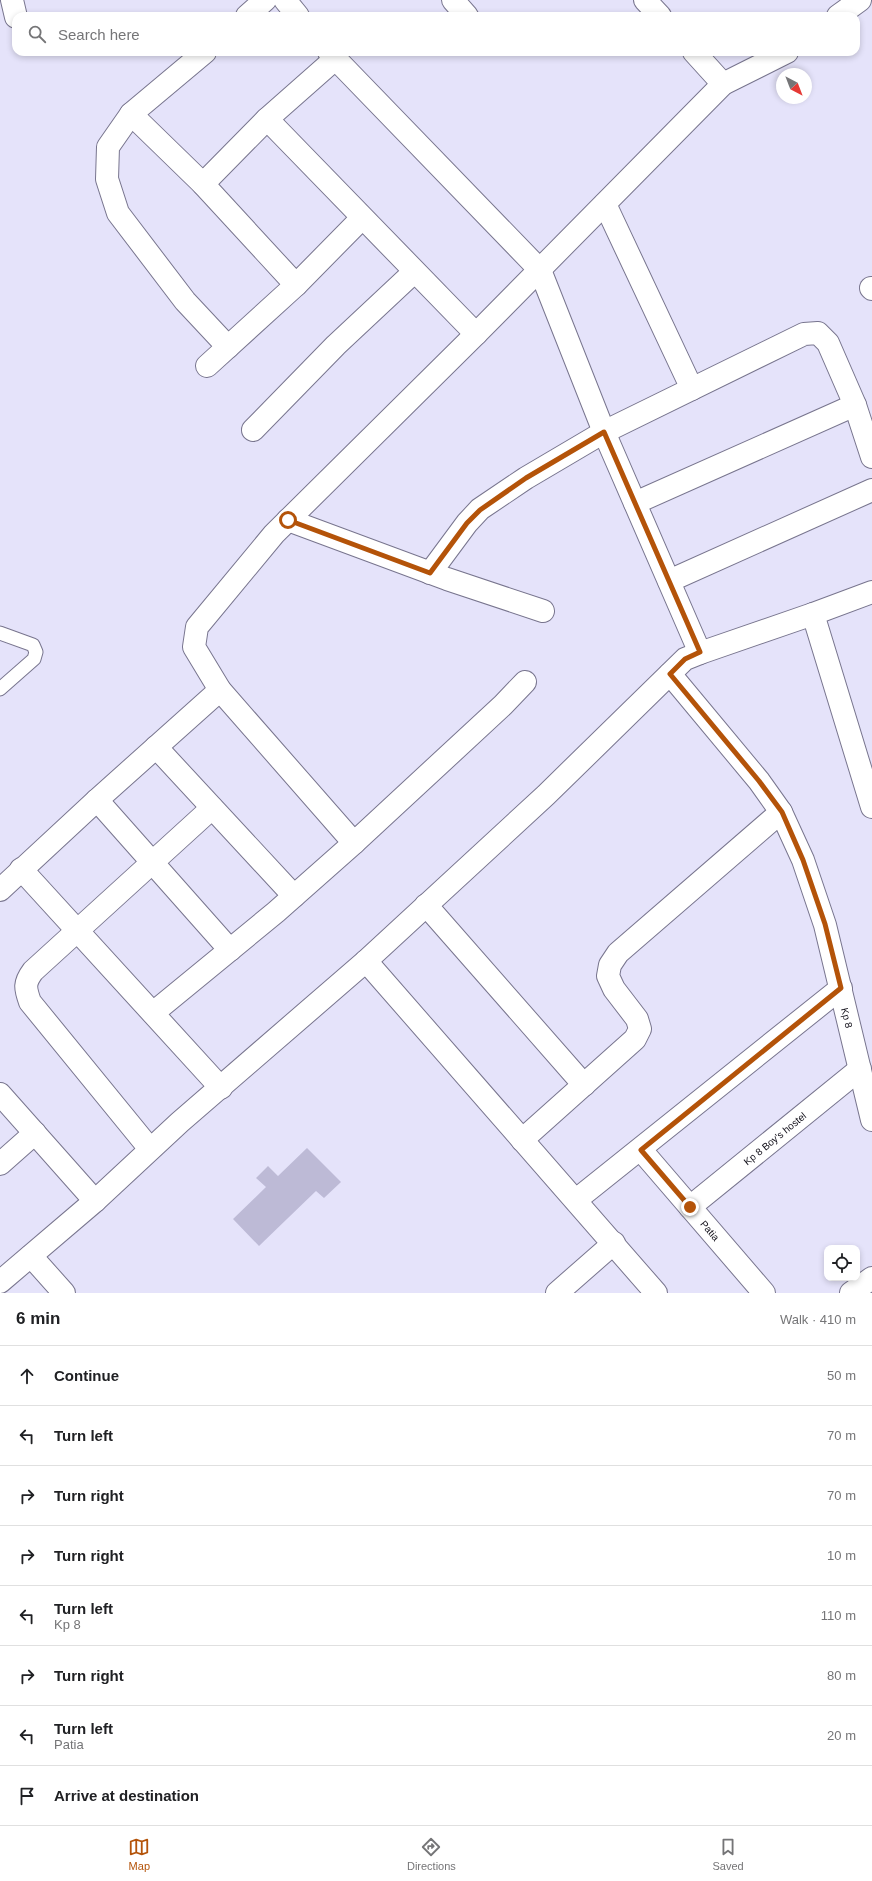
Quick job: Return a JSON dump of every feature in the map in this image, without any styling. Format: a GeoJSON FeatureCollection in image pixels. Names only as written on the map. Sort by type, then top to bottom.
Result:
{"type":"FeatureCollection","features":[{"type":"Feature","properties":{"kind":"street"},"geometry":{"type":"LineString","coordinates":[[12,0],[15,12]]}},
{"type":"Feature","properties":{"kind":"street"},"geometry":{"type":"LineString","coordinates":[[252,12],[265,0]]}},
{"type":"Feature","properties":{"kind":"street"},"geometry":{"type":"LineString","coordinates":[[285,0],[295,12]]}},
{"type":"Feature","properties":{"kind":"street"},"geometry":{"type":"LineString","coordinates":[[453,0],[464,12]]}},
{"type":"Feature","properties":{"kind":"street"},"geometry":{"type":"LineString","coordinates":[[645,0],[656,12]]}},
{"type":"Feature","properties":{"kind":"street"},"geometry":{"type":"LineString","coordinates":[[844,12],[860,0]]}},
{"type":"Feature","properties":{"kind":"street"},"geometry":{"type":"LineString","coordinates":[[200,56],[131,114],[108,147],[107,179],[118,213],[185,301],[228,346]]}},
{"type":"Feature","properties":{"kind":"street"},"geometry":{"type":"LineString","coordinates":[[203,184],[331,56]]}},
{"type":"Feature","properties":{"kind":"street"},"geometry":{"type":"LineString","coordinates":[[333,56],[540,270],[604,432],[700,652]]}},
{"type":"Feature","properties":{"kind":"street"},"geometry":{"type":"LineString","coordinates":[[698,56],[723,84]]}},
{"type":"Feature","properties":{"kind":"street"},"geometry":{"type":"LineString","coordinates":[[354,843],[220,690],[194,647],[197,627],[274,534],[540,270],[723,84],[779,56]]}},
{"type":"Feature","properties":{"kind":"street"},"geometry":{"type":"LineString","coordinates":[[131,114],[203,184],[296,285]]}},
{"type":"Feature","properties":{"kind":"street"},"geometry":{"type":"LineString","coordinates":[[267,119],[414,272],[476,334]]}},
{"type":"Feature","properties":{"kind":"street"},"geometry":{"type":"LineString","coordinates":[[605,204],[692,389]]}},
{"type":"Feature","properties":{"kind":"street"},"geometry":{"type":"LineString","coordinates":[[207,366],[296,285],[362,218]]}},
{"type":"Feature","properties":{"kind":"street"},"geometry":{"type":"LineString","coordinates":[[253,430],[336,345],[414,272]]}},
{"type":"Feature","properties":{"kind":"street"},"geometry":{"type":"LineString","coordinates":[[430,573],[467,523],[480,510],[526,478],[604,432],[804,334],[818,333],[828,343],[855,405],[872,457]]}},
{"type":"Feature","properties":{"kind":"street"},"geometry":{"type":"LineString","coordinates":[[635,503],[855,405]]}},
{"type":"Feature","properties":{"kind":"street"},"geometry":{"type":"LineString","coordinates":[[669,581],[872,490]]}},
{"type":"Feature","properties":{"kind":"street"},"geometry":{"type":"LineString","coordinates":[[288,520],[430,573],[543,611]]}},
{"type":"Feature","properties":{"kind":"street"},"geometry":{"type":"LineString","coordinates":[[0,1282],[95,1201],[150,1149],[366,961],[546,795],[685,659],[700,652],[813,614],[872,592]]}},
{"type":"Feature","properties":{"kind":"street"},"geometry":{"type":"LineString","coordinates":[[813,614],[872,807]]}},
{"type":"Feature","properties":{"kind":"street","name":"Kp 8"},"geometry":{"type":"LineString","coordinates":[[670,674],[759,781],[782,812],[803,860],[822,917],[841,988],[872,1120]]}},
{"type":"Feature","properties":{"kind":"street"},"geometry":{"type":"LineString","coordinates":[[154,1013],[294,896],[354,843],[503,705],[525,682]]}},
{"type":"Feature","properties":{"kind":"street"},"geometry":{"type":"LineString","coordinates":[[0,890],[97,800],[220,690]]}},
{"type":"Feature","properties":{"kind":"street"},"geometry":{"type":"LineString","coordinates":[[156,747],[294,896]]}},
{"type":"Feature","properties":{"kind":"street"},"geometry":{"type":"LineString","coordinates":[[97,800],[230,950]]}},
{"type":"Feature","properties":{"kind":"street"},"geometry":{"type":"LineString","coordinates":[[150,1149],[30,1002],[25,990],[26,981],[33,971],[212,808]]}},
{"type":"Feature","properties":{"kind":"street"},"geometry":{"type":"LineString","coordinates":[[522,1140],[635,1039],[640,1029],[637,1019],[614,989],[608,976],[610,965],[618,953],[782,812]]}},
{"type":"Feature","properties":{"kind":"street"},"geometry":{"type":"LineString","coordinates":[[22,869],[221,1088]]}},
{"type":"Feature","properties":{"kind":"street"},"geometry":{"type":"LineString","coordinates":[[426,905],[584,1085]]}},
{"type":"Feature","properties":{"kind":"street"},"geometry":{"type":"LineString","coordinates":[[366,961],[656,1293]]}},
{"type":"Feature","properties":{"kind":"street"},"geometry":{"type":"LineString","coordinates":[[576,1200],[641,1150],[841,988]]}},
{"type":"Feature","properties":{"kind":"street","name":"Kp 8 Boy's hostel"},"geometry":{"type":"LineString","coordinates":[[690,1207],[860,1069]]}},
{"type":"Feature","properties":{"kind":"street"},"geometry":{"type":"LineString","coordinates":[[0,1094],[95,1201]]}},
{"type":"Feature","properties":{"kind":"street"},"geometry":{"type":"LineString","coordinates":[[0,1164],[35,1133]]}},
{"type":"Feature","properties":{"kind":"street","name":"Patia"},"geometry":{"type":"LineString","coordinates":[[641,1150],[764,1293]]}},
{"type":"Feature","properties":{"kind":"street"},"geometry":{"type":"LineString","coordinates":[[557,1293],[614,1244]]}},
{"type":"Feature","properties":{"kind":"street"},"geometry":{"type":"LineString","coordinates":[[31,1256],[64,1293]]}},
{"type":"Feature","properties":{"kind":"street"},"geometry":{"type":"LineString","coordinates":[[851,1293],[872,1278]]}},
{"type":"Feature","properties":{"kind":"lane"},"geometry":{"type":"LineString","coordinates":[[0,633],[33,645],[36,652],[34,659],[0,689]]}},
{"type":"Feature","properties":{"kind":"building"},"geometry":{"type":"Polygon","coordinates":[[[307,1148],[341,1182],[324,1198],[316,1191],[259,1246],[233,1219],[266,1187],[256,1178],[268,1166],[278,1176],[307,1148]]]}},
{"type":"Feature","properties":{"kind":"route"},"geometry":{"type":"LineString","coordinates":[[288,520],[430,573],[467,523],[480,510],[526,478],[604,432],[700,652],[685,659],[670,674],[759,781],[782,812],[803,860],[825,924],[841,988],[641,1150],[690,1207]]}}]}
